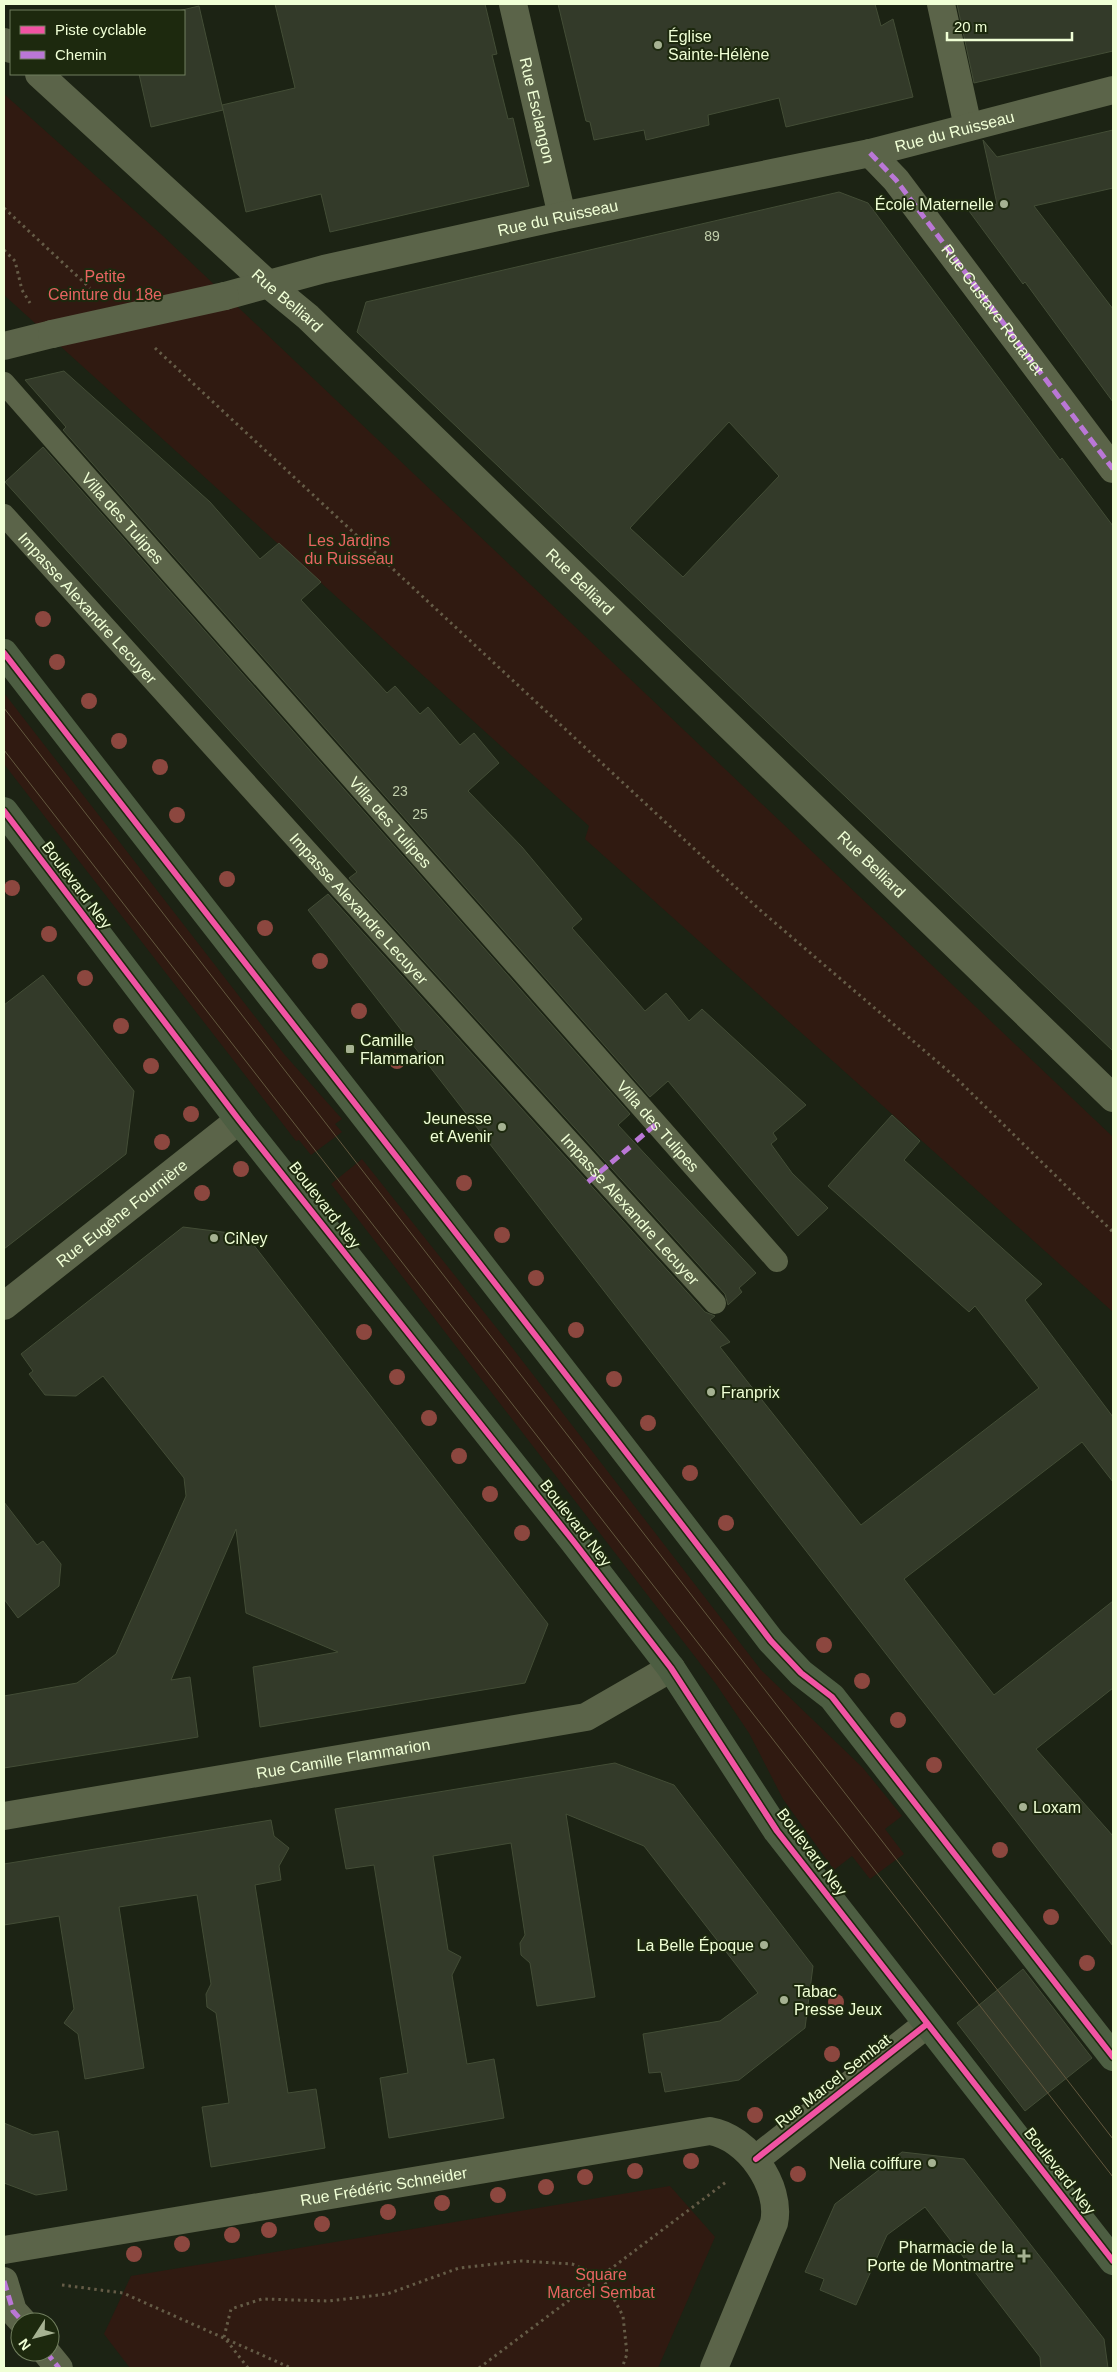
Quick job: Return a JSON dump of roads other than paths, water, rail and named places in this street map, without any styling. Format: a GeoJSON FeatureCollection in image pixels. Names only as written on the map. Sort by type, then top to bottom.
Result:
{"type":"FeatureCollection","features":[{"type":"Feature","properties":{"kind":"main road"},"geometry":{"type":"LineString","coordinates":[[4,653],[263,989],[486,1270],[771,1641],[801,1673],[832,1698],[1113,2056]]}},
{"type":"Feature","properties":{"kind":"main road","name":"Boulevard Ney"},"geometry":{"type":"LineString","coordinates":[[4,811],[239,1120],[556,1519],[671,1668],[777,1831],[1113,2261]]}},
{"type":"Feature","properties":{"kind":"street","name":"Rue Esclangon"},"geometry":{"type":"LineString","coordinates":[[513,4],[562,216]]}},
{"type":"Feature","properties":{"kind":"street"},"geometry":{"type":"LineString","coordinates":[[941,4],[968,128]]}},
{"type":"Feature","properties":{"kind":"street","name":"Rue Belliard"},"geometry":{"type":"LineString","coordinates":[[40,75],[268,284],[308,317],[1113,1098]]}},
{"type":"Feature","properties":{"kind":"street","name":"Rue du Ruisseau"},"geometry":{"type":"LineString","coordinates":[[4,346],[225,296],[324,269],[562,216],[870,153],[1113,90]]}},
{"type":"Feature","properties":{"kind":"street","name":"Rue Gustave Rouanet"},"geometry":{"type":"LineString","coordinates":[[870,153],[896,180],[1113,469]]}},
{"type":"Feature","properties":{"kind":"street","name":"Rue Eugène Fournière"},"geometry":{"type":"LineString","coordinates":[[4,1306],[239,1120]]}},
{"type":"Feature","properties":{"kind":"street","name":"Rue Camille Flammarion"},"geometry":{"type":"LineString","coordinates":[[4,1816],[586,1717],[671,1668]]}},
{"type":"Feature","properties":{"kind":"street","name":"Rue Marcel Sembat"},"geometry":{"type":"LineString","coordinates":[[756,2159],[928,2024]]}},
{"type":"Feature","properties":{"kind":"street","name":"Rue Frédéric Schneider"},"geometry":{"type":"LineString","coordinates":[[4,2250],[710,2131],[723,2133],[756,2159]]}},
{"type":"Feature","properties":{"kind":"street"},"geometry":{"type":"LineString","coordinates":[[714,2368],[774,2223],[777,2211],[775,2199],[756,2159]]}},
{"type":"Feature","properties":{"kind":"street"},"geometry":{"type":"LineString","coordinates":[[4,2281],[15,2312]]}},
{"type":"Feature","properties":{"kind":"lane","name":"Villa des Tulipes"},"geometry":{"type":"LineString","coordinates":[[4,383],[777,1260]]}},
{"type":"Feature","properties":{"kind":"lane","name":"Impasse Alexandre Lecuyer"},"geometry":{"type":"LineString","coordinates":[[4,515],[715,1303]]}},
{"type":"Feature","properties":{"kind":"tram line"},"geometry":{"type":"LineString","coordinates":[[4,708],[1113,2139]]}},
{"type":"Feature","properties":{"kind":"tram line"},"geometry":{"type":"LineString","coordinates":[[4,750],[1113,2177]]}},
{"type":"Feature","properties":{"kind":"place","name":"Église Sainte-Hélène"},"geometry":{"type":"Point","coordinates":[658,45]}},
{"type":"Feature","properties":{"kind":"place","name":"École Maternelle"},"geometry":{"type":"Point","coordinates":[1004,204]}},
{"type":"Feature","properties":{"kind":"place","name":"Camille Flammarion"},"geometry":{"type":"Point","coordinates":[350,1049]}},
{"type":"Feature","properties":{"kind":"place","name":"Jeunesse et Avenir"},"geometry":{"type":"Point","coordinates":[502,1127]}},
{"type":"Feature","properties":{"kind":"place","name":"CiNey"},"geometry":{"type":"Point","coordinates":[214,1238]}},
{"type":"Feature","properties":{"kind":"place","name":"Franprix"},"geometry":{"type":"Point","coordinates":[711,1392]}},
{"type":"Feature","properties":{"kind":"place","name":"Loxam"},"geometry":{"type":"Point","coordinates":[1023,1807]}},
{"type":"Feature","properties":{"kind":"place","name":"La Belle Époque"},"geometry":{"type":"Point","coordinates":[764,1945]}},
{"type":"Feature","properties":{"kind":"place","name":"Tabac Presse Jeux"},"geometry":{"type":"Point","coordinates":[784,2000]}},
{"type":"Feature","properties":{"kind":"place","name":"Nelia coiffure"},"geometry":{"type":"Point","coordinates":[932,2163]}},
{"type":"Feature","properties":{"kind":"place","name":"Pharmacie de la Porte de Montmartre"},"geometry":{"type":"Point","coordinates":[1024,2256]}},
{"type":"Feature","properties":{"kind":"park label","name":"Petite Ceinture du 18e"},"geometry":{"type":"Point","coordinates":[105,285]}},
{"type":"Feature","properties":{"kind":"park label","name":"Les Jardins du Ruisseau"},"geometry":{"type":"Point","coordinates":[349,549]}},
{"type":"Feature","properties":{"kind":"park label","name":"Square Marcel Sembat"},"geometry":{"type":"Point","coordinates":[601,2283]}}]}
